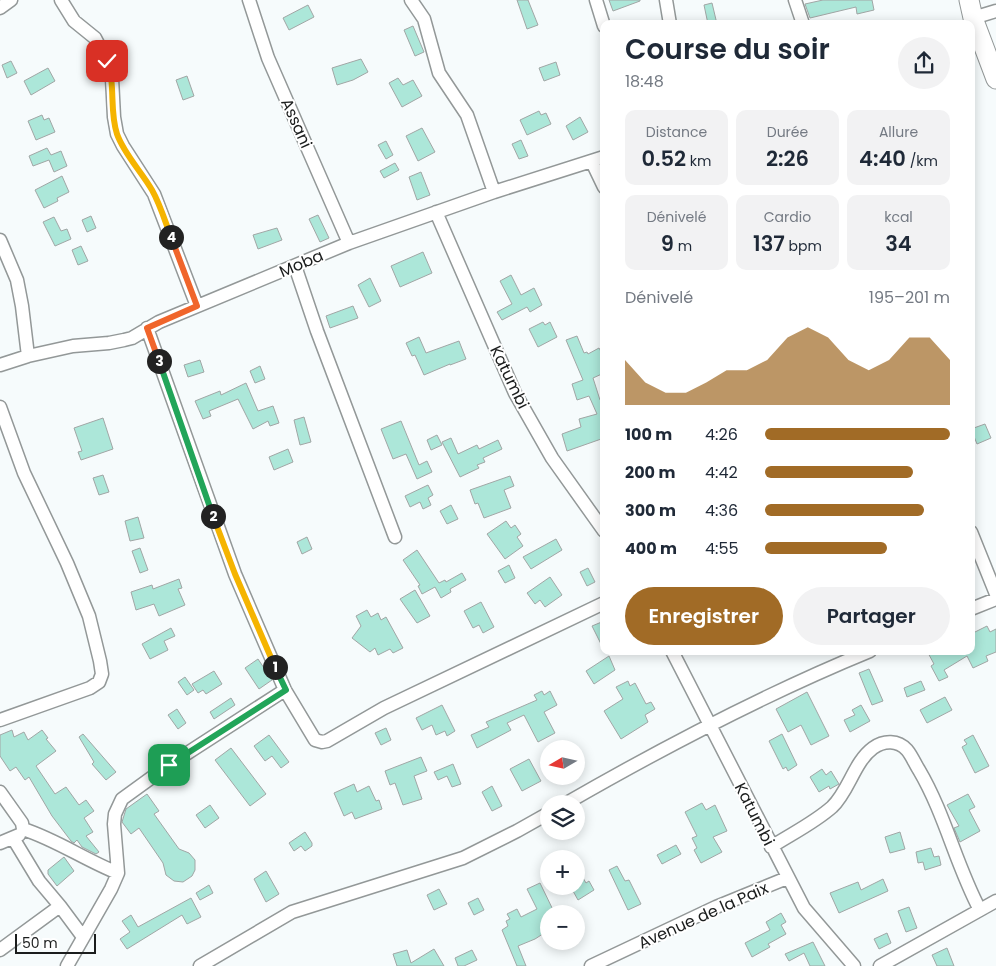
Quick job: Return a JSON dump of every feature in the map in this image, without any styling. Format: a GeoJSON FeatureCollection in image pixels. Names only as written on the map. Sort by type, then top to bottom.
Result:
{"type":"FeatureCollection","features":[{"type":"Feature","properties":{"kind":"street"},"geometry":{"type":"LineString","coordinates":[[0,8],[11,0]]}},
{"type":"Feature","properties":{"kind":"street"},"geometry":{"type":"LineString","coordinates":[[61,0],[74,21],[95,38],[107,61],[112,78],[117,134],[154,194],[197,306]]}},
{"type":"Feature","properties":{"kind":"street","name":"Assani"},"geometry":{"type":"LineString","coordinates":[[249,0],[261,41],[349,243]]}},
{"type":"Feature","properties":{"kind":"street"},"geometry":{"type":"LineString","coordinates":[[411,0],[424,19],[439,73],[467,116],[494,192]]}},
{"type":"Feature","properties":{"kind":"street"},"geometry":{"type":"LineString","coordinates":[[596,0],[602,20]]}},
{"type":"Feature","properties":{"kind":"street"},"geometry":{"type":"LineString","coordinates":[[666,0],[669,20]]}},
{"type":"Feature","properties":{"kind":"street"},"geometry":{"type":"LineString","coordinates":[[795,0],[801,20]]}},
{"type":"Feature","properties":{"kind":"street"},"geometry":{"type":"LineString","coordinates":[[969,0],[973,18],[996,10]]}},
{"type":"Feature","properties":{"kind":"street"},"geometry":{"type":"LineString","coordinates":[[975,32],[977,46],[996,79]]}},
{"type":"Feature","properties":{"kind":"street","name":"Moba"},"geometry":{"type":"LineString","coordinates":[[0,365],[28,356],[73,346],[109,343],[132,338],[147,328],[197,306],[349,243],[494,192],[598,159]]}},
{"type":"Feature","properties":{"kind":"street","name":"Katumbi"},"geometry":{"type":"LineString","coordinates":[[436,212],[516,393],[552,458],[600,525]]}},
{"type":"Feature","properties":{"kind":"street"},"geometry":{"type":"LineString","coordinates":[[0,240],[16,280],[22,306],[28,356]]}},
{"type":"Feature","properties":{"kind":"street"},"geometry":{"type":"LineString","coordinates":[[295,266],[317,331],[395,537]]}},
{"type":"Feature","properties":{"kind":"street"},"geometry":{"type":"LineString","coordinates":[[147,328],[235,574],[286,690],[315,740],[322,742],[384,708],[600,605]]}},
{"type":"Feature","properties":{"kind":"street"},"geometry":{"type":"LineString","coordinates":[[0,407],[24,473],[67,563],[89,616],[102,674],[98,682],[90,688],[0,720]]}},
{"type":"Feature","properties":{"kind":"street"},"geometry":{"type":"LineString","coordinates":[[975,542],[996,594]]}},
{"type":"Feature","properties":{"kind":"street"},"geometry":{"type":"LineString","coordinates":[[975,607],[996,599]]}},
{"type":"Feature","properties":{"kind":"street","name":"Katumbi"},"geometry":{"type":"LineString","coordinates":[[674,655],[804,908],[854,966]]}},
{"type":"Feature","properties":{"kind":"street"},"geometry":{"type":"LineString","coordinates":[[582,795],[710,725],[796,682],[860,655]]}},
{"type":"Feature","properties":{"kind":"street"},"geometry":{"type":"LineString","coordinates":[[67,966],[111,889],[118,873],[114,814],[122,799],[169,765],[286,690]]}},
{"type":"Feature","properties":{"kind":"street"},"geometry":{"type":"LineString","coordinates":[[771,847],[833,806],[848,786],[864,756],[873,747],[885,742],[893,742],[907,750],[927,783],[967,885],[980,910]]}},
{"type":"Feature","properties":{"kind":"street"},"geometry":{"type":"LineString","coordinates":[[0,792],[22,823],[23,829],[20,834],[0,843]]}},
{"type":"Feature","properties":{"kind":"street"},"geometry":{"type":"LineString","coordinates":[[200,966],[292,912],[463,858],[540,818]]}},
{"type":"Feature","properties":{"kind":"street"},"geometry":{"type":"LineString","coordinates":[[23,829],[56,842],[98,865],[118,873]]}},
{"type":"Feature","properties":{"kind":"street"},"geometry":{"type":"LineString","coordinates":[[13,838],[40,881],[83,937]]}},
{"type":"Feature","properties":{"kind":"street","name":"Avenue de la Paix"},"geometry":{"type":"LineString","coordinates":[[591,966],[716,907],[787,878]]}},
{"type":"Feature","properties":{"kind":"street"},"geometry":{"type":"LineString","coordinates":[[880,966],[996,901]]}},
{"type":"Feature","properties":{"kind":"street"},"geometry":{"type":"LineString","coordinates":[[0,950],[60,906]]}},
{"type":"Feature","properties":{"kind":"building"},"geometry":{"type":"Polygon","coordinates":[[[517,0],[528,0],[538,25],[527,29],[517,0]]]}},
{"type":"Feature","properties":{"kind":"building"},"geometry":{"type":"Polygon","coordinates":[[[609,0],[640,0],[640,1],[613,11],[609,0]]]}},
{"type":"Feature","properties":{"kind":"building"},"geometry":{"type":"Polygon","coordinates":[[[823,0],[872,0],[874,10],[857,14],[856,7],[810,18],[805,4],[823,0]]]}},
{"type":"Feature","properties":{"kind":"building"},"geometry":{"type":"Polygon","coordinates":[[[712,3],[716,20],[707,20],[704,5],[712,3]]]}},
{"type":"Feature","properties":{"kind":"building"},"geometry":{"type":"Polygon","coordinates":[[[308,5],[314,17],[289,30],[283,18],[308,5]]]}},
{"type":"Feature","properties":{"kind":"building"},"geometry":{"type":"Polygon","coordinates":[[[413,26],[424,52],[415,56],[404,30],[413,26]]]}},
{"type":"Feature","properties":{"kind":"building"},"geometry":{"type":"Polygon","coordinates":[[[361,59],[368,72],[353,80],[337,85],[332,68],[361,59]]]}},
{"type":"Feature","properties":{"kind":"building"},"geometry":{"type":"Polygon","coordinates":[[[11,61],[17,73],[7,78],[2,65],[11,61]]]}},
{"type":"Feature","properties":{"kind":"building"},"geometry":{"type":"Polygon","coordinates":[[[556,62],[560,75],[544,81],[539,68],[556,62]]]}},
{"type":"Feature","properties":{"kind":"building"},"geometry":{"type":"Polygon","coordinates":[[[48,68],[55,81],[31,95],[24,81],[48,68]]]}},
{"type":"Feature","properties":{"kind":"building"},"geometry":{"type":"Polygon","coordinates":[[[187,76],[194,96],[183,100],[176,80],[187,76]]]}},
{"type":"Feature","properties":{"kind":"building"},"geometry":{"type":"Polygon","coordinates":[[[398,78],[403,85],[413,80],[422,96],[402,107],[389,83],[398,78]]]}},
{"type":"Feature","properties":{"kind":"building"},"geometry":{"type":"Polygon","coordinates":[[[539,111],[541,115],[546,113],[551,124],[527,135],[520,120],[539,111]]]}},
{"type":"Feature","properties":{"kind":"building"},"geometry":{"type":"Polygon","coordinates":[[[42,115],[44,120],[49,118],[55,132],[36,140],[28,121],[42,115]]]}},
{"type":"Feature","properties":{"kind":"building"},"geometry":{"type":"Polygon","coordinates":[[[580,117],[588,132],[573,140],[566,126],[580,117]]]}},
{"type":"Feature","properties":{"kind":"building"},"geometry":{"type":"Polygon","coordinates":[[[422,128],[435,152],[418,161],[406,136],[422,128]]]}},
{"type":"Feature","properties":{"kind":"building"},"geometry":{"type":"Polygon","coordinates":[[[521,140],[528,156],[519,159],[512,144],[521,140]]]}},
{"type":"Feature","properties":{"kind":"building"},"geometry":{"type":"Polygon","coordinates":[[[386,141],[393,155],[386,159],[378,145],[386,141]]]}},
{"type":"Feature","properties":{"kind":"building"},"geometry":{"type":"Polygon","coordinates":[[[47,148],[51,155],[61,151],[67,166],[54,172],[49,160],[33,166],[29,156],[47,148]]]}},
{"type":"Feature","properties":{"kind":"building"},"geometry":{"type":"Polygon","coordinates":[[[395,163],[399,170],[384,178],[380,171],[395,163]]]}},
{"type":"Feature","properties":{"kind":"building"},"geometry":{"type":"Polygon","coordinates":[[[421,172],[430,195],[417,200],[409,177],[421,172]]]}},
{"type":"Feature","properties":{"kind":"building"},"geometry":{"type":"Polygon","coordinates":[[[62,176],[69,192],[57,198],[58,201],[44,208],[35,190],[62,176]]]}},
{"type":"Feature","properties":{"kind":"building"},"geometry":{"type":"Polygon","coordinates":[[[318,215],[329,238],[320,242],[309,219],[318,215]]]}},
{"type":"Feature","properties":{"kind":"building"},"geometry":{"type":"Polygon","coordinates":[[[91,216],[96,228],[87,232],[82,220],[91,216]]]}},
{"type":"Feature","properties":{"kind":"building"},"geometry":{"type":"Polygon","coordinates":[[[54,217],[61,231],[67,229],[71,239],[55,246],[43,222],[54,217]]]}},
{"type":"Feature","properties":{"kind":"building"},"geometry":{"type":"Polygon","coordinates":[[[277,228],[282,240],[258,249],[253,235],[277,228]]]}},
{"type":"Feature","properties":{"kind":"building"},"geometry":{"type":"Polygon","coordinates":[[[81,246],[88,261],[78,265],[72,250],[81,246]]]}},
{"type":"Feature","properties":{"kind":"building"},"geometry":{"type":"Polygon","coordinates":[[[423,252],[432,273],[400,287],[391,266],[423,252]]]}},
{"type":"Feature","properties":{"kind":"building"},"geometry":{"type":"Polygon","coordinates":[[[511,275],[521,295],[534,288],[542,305],[530,312],[527,307],[502,320],[497,312],[512,304],[500,281],[511,275]]]}},
{"type":"Feature","properties":{"kind":"building"},"geometry":{"type":"Polygon","coordinates":[[[370,278],[381,301],[369,307],[358,285],[370,278]]]}},
{"type":"Feature","properties":{"kind":"building"},"geometry":{"type":"Polygon","coordinates":[[[353,306],[358,318],[330,328],[326,316],[353,306]]]}},
{"type":"Feature","properties":{"kind":"building"},"geometry":{"type":"Polygon","coordinates":[[[543,322],[545,325],[550,322],[557,337],[538,347],[529,329],[543,322]]]}},
{"type":"Feature","properties":{"kind":"building"},"geometry":{"type":"Polygon","coordinates":[[[577,336],[584,353],[587,352],[588,354],[599,348],[600,350],[600,375],[593,378],[600,400],[600,439],[567,451],[562,434],[581,427],[579,419],[597,414],[589,396],[577,400],[572,384],[583,380],[566,340],[577,336]]]}},
{"type":"Feature","properties":{"kind":"building"},"geometry":{"type":"Polygon","coordinates":[[[419,337],[426,353],[459,341],[466,359],[424,375],[415,355],[412,356],[406,343],[419,337]]]}},
{"type":"Feature","properties":{"kind":"building"},"geometry":{"type":"Polygon","coordinates":[[[200,360],[204,372],[188,377],[184,365],[200,360]]]}},
{"type":"Feature","properties":{"kind":"building"},"geometry":{"type":"Polygon","coordinates":[[[260,366],[265,379],[255,383],[250,371],[260,366]]]}},
{"type":"Feature","properties":{"kind":"building"},"geometry":{"type":"Polygon","coordinates":[[[246,383],[258,411],[273,406],[279,423],[270,426],[268,421],[253,429],[238,399],[209,411],[211,416],[203,419],[195,401],[220,391],[221,395],[246,383]]]}},
{"type":"Feature","properties":{"kind":"building"},"geometry":{"type":"Polygon","coordinates":[[[304,417],[311,442],[300,445],[294,420],[304,417]]]}},
{"type":"Feature","properties":{"kind":"building"},"geometry":{"type":"Polygon","coordinates":[[[103,418],[113,449],[81,460],[78,452],[82,451],[74,428],[103,418]]]}},
{"type":"Feature","properties":{"kind":"building"},"geometry":{"type":"Polygon","coordinates":[[[401,421],[419,465],[427,461],[432,472],[417,479],[406,454],[393,459],[381,429],[401,421]]]}},
{"type":"Feature","properties":{"kind":"building"},"geometry":{"type":"Polygon","coordinates":[[[985,424],[991,438],[977,444],[975,428],[985,424]]]}},
{"type":"Feature","properties":{"kind":"building"},"geometry":{"type":"Polygon","coordinates":[[[437,435],[442,445],[431,450],[427,440],[437,435]]]}},
{"type":"Feature","properties":{"kind":"building"},"geometry":{"type":"Polygon","coordinates":[[[451,438],[458,454],[477,445],[479,449],[498,440],[502,449],[483,458],[485,462],[477,465],[479,468],[460,477],[442,442],[451,438]]]}},
{"type":"Feature","properties":{"kind":"building"},"geometry":{"type":"Polygon","coordinates":[[[288,449],[293,462],[274,470],[269,457],[288,449]]]}},
{"type":"Feature","properties":{"kind":"building"},"geometry":{"type":"Polygon","coordinates":[[[103,475],[109,492],[99,495],[93,478],[103,475]]]}},
{"type":"Feature","properties":{"kind":"building"},"geometry":{"type":"Polygon","coordinates":[[[510,476],[514,486],[504,490],[511,508],[484,518],[478,503],[475,504],[470,490],[510,476]]]}},
{"type":"Feature","properties":{"kind":"building"},"geometry":{"type":"Polygon","coordinates":[[[428,485],[433,495],[428,498],[431,505],[423,509],[420,502],[410,507],[405,496],[428,485]]]}},
{"type":"Feature","properties":{"kind":"building"},"geometry":{"type":"Polygon","coordinates":[[[451,505],[458,519],[447,524],[440,511],[451,505]]]}},
{"type":"Feature","properties":{"kind":"building"},"geometry":{"type":"Polygon","coordinates":[[[138,517],[144,538],[130,541],[125,521],[138,517]]]}},
{"type":"Feature","properties":{"kind":"building"},"geometry":{"type":"Polygon","coordinates":[[[506,521],[511,528],[515,525],[521,534],[517,537],[523,546],[505,559],[487,534],[506,521]]]}},
{"type":"Feature","properties":{"kind":"building"},"geometry":{"type":"Polygon","coordinates":[[[307,537],[312,549],[302,554],[297,542],[307,537]]]}},
{"type":"Feature","properties":{"kind":"building"},"geometry":{"type":"Polygon","coordinates":[[[556,539],[562,550],[531,569],[523,557],[556,539]]]}},
{"type":"Feature","properties":{"kind":"building"},"geometry":{"type":"Polygon","coordinates":[[[140,548],[148,570],[140,573],[132,551],[140,548]]]}},
{"type":"Feature","properties":{"kind":"building"},"geometry":{"type":"Polygon","coordinates":[[[417,550],[439,583],[445,580],[446,582],[462,573],[466,580],[450,589],[451,592],[441,598],[435,587],[422,594],[418,586],[420,585],[403,560],[417,550]]]}},
{"type":"Feature","properties":{"kind":"building"},"geometry":{"type":"Polygon","coordinates":[[[509,565],[515,578],[505,583],[498,571],[509,565]]]}},
{"type":"Feature","properties":{"kind":"building"},"geometry":{"type":"Polygon","coordinates":[[[588,568],[595,582],[587,586],[580,572],[588,568]]]}},
{"type":"Feature","properties":{"kind":"building"},"geometry":{"type":"Polygon","coordinates":[[[550,577],[562,595],[545,607],[540,600],[535,604],[527,593],[550,577]]]}},
{"type":"Feature","properties":{"kind":"building"},"geometry":{"type":"Polygon","coordinates":[[[179,579],[182,588],[178,589],[185,605],[159,616],[154,604],[136,610],[131,592],[152,585],[153,589],[179,579]]]}},
{"type":"Feature","properties":{"kind":"building"},"geometry":{"type":"Polygon","coordinates":[[[415,590],[430,616],[417,623],[400,599],[415,590]]]}},
{"type":"Feature","properties":{"kind":"building"},"geometry":{"type":"Polygon","coordinates":[[[481,602],[494,627],[483,633],[479,625],[473,628],[464,611],[481,602]]]}},
{"type":"Feature","properties":{"kind":"building"},"geometry":{"type":"Polygon","coordinates":[[[367,610],[371,617],[378,613],[381,620],[386,617],[403,648],[393,653],[390,649],[378,655],[375,648],[370,652],[352,638],[361,626],[356,616],[367,610]]]}},
{"type":"Feature","properties":{"kind":"building"},"geometry":{"type":"Polygon","coordinates":[[[600,623],[600,642],[592,626],[600,623]]]}},
{"type":"Feature","properties":{"kind":"building"},"geometry":{"type":"Polygon","coordinates":[[[987,626],[990,632],[996,629],[996,652],[986,656],[988,661],[973,668],[967,656],[944,670],[948,677],[939,681],[931,666],[934,664],[929,655],[975,655],[975,632],[987,626]]]}},
{"type":"Feature","properties":{"kind":"building"},"geometry":{"type":"Polygon","coordinates":[[[171,628],[175,636],[164,641],[168,650],[150,659],[142,644],[171,628]]]}},
{"type":"Feature","properties":{"kind":"building"},"geometry":{"type":"Polygon","coordinates":[[[609,656],[615,670],[594,684],[586,671],[609,656]]]}},
{"type":"Feature","properties":{"kind":"building"},"geometry":{"type":"Polygon","coordinates":[[[258,659],[272,680],[259,689],[245,668],[258,659]]]}},
{"type":"Feature","properties":{"kind":"building"},"geometry":{"type":"Polygon","coordinates":[[[869,669],[883,701],[872,705],[859,673],[869,669]]]}},
{"type":"Feature","properties":{"kind":"building"},"geometry":{"type":"Polygon","coordinates":[[[214,671],[222,684],[206,694],[203,690],[198,693],[192,684],[214,671]]]}},
{"type":"Feature","properties":{"kind":"building"},"geometry":{"type":"Polygon","coordinates":[[[185,677],[194,690],[187,695],[178,682],[185,677]]]}},
{"type":"Feature","properties":{"kind":"building"},"geometry":{"type":"Polygon","coordinates":[[[628,681],[630,686],[635,683],[646,704],[651,702],[655,709],[645,715],[648,722],[621,739],[604,711],[623,699],[616,687],[628,681]]]}},
{"type":"Feature","properties":{"kind":"building"},"geometry":{"type":"Polygon","coordinates":[[[921,681],[925,690],[907,697],[904,688],[921,681]]]}},
{"type":"Feature","properties":{"kind":"building"},"geometry":{"type":"Polygon","coordinates":[[[542,691],[544,695],[550,691],[557,705],[544,712],[555,733],[538,742],[524,715],[507,723],[511,730],[477,748],[471,735],[489,727],[486,722],[537,700],[534,695],[542,691]]]}},
{"type":"Feature","properties":{"kind":"building"},"geometry":{"type":"Polygon","coordinates":[[[807,692],[829,736],[811,745],[801,725],[788,732],[776,709],[807,692]]]}},
{"type":"Feature","properties":{"kind":"building"},"geometry":{"type":"Polygon","coordinates":[[[945,697],[952,710],[927,723],[920,710],[945,697]]]}},
{"type":"Feature","properties":{"kind":"building"},"geometry":{"type":"Polygon","coordinates":[[[231,698],[235,705],[214,719],[210,712],[231,698]]]}},
{"type":"Feature","properties":{"kind":"building"},"geometry":{"type":"Polygon","coordinates":[[[442,705],[455,731],[447,736],[445,731],[436,735],[432,725],[422,730],[416,718],[442,705]]]}},
{"type":"Feature","properties":{"kind":"building"},"geometry":{"type":"Polygon","coordinates":[[[861,705],[870,721],[850,732],[844,720],[855,715],[852,710],[861,705]]]}},
{"type":"Feature","properties":{"kind":"building"},"geometry":{"type":"Polygon","coordinates":[[[177,709],[186,723],[178,729],[168,715],[177,709]]]}},
{"type":"Feature","properties":{"kind":"building"},"geometry":{"type":"Polygon","coordinates":[[[386,728],[391,740],[381,745],[375,733],[386,728]]]}},
{"type":"Feature","properties":{"kind":"building"},"geometry":{"type":"Polygon","coordinates":[[[12,730],[14,737],[24,732],[28,740],[42,730],[48,738],[46,739],[56,751],[36,766],[55,794],[66,787],[79,805],[86,800],[94,811],[84,818],[93,832],[86,836],[99,852],[96,854],[82,847],[77,840],[74,843],[71,841],[52,816],[29,777],[25,780],[16,767],[10,771],[0,756],[0,735],[12,730]]]}},
{"type":"Feature","properties":{"kind":"building"},"geometry":{"type":"Polygon","coordinates":[[[83,734],[116,772],[106,780],[92,764],[94,762],[79,737],[83,734]]]}},
{"type":"Feature","properties":{"kind":"building"},"geometry":{"type":"Polygon","coordinates":[[[782,734],[797,765],[788,771],[786,767],[783,769],[769,741],[782,734]]]}},
{"type":"Feature","properties":{"kind":"building"},"geometry":{"type":"Polygon","coordinates":[[[269,735],[289,762],[281,768],[272,756],[265,761],[254,746],[269,735]]]}},
{"type":"Feature","properties":{"kind":"building"},"geometry":{"type":"Polygon","coordinates":[[[973,735],[989,766],[975,773],[962,747],[967,744],[964,740],[973,735]]]}},
{"type":"Feature","properties":{"kind":"building"},"geometry":{"type":"Polygon","coordinates":[[[231,748],[266,794],[250,806],[215,760],[231,748]]]}},
{"type":"Feature","properties":{"kind":"building"},"geometry":{"type":"Polygon","coordinates":[[[421,757],[427,771],[414,776],[422,799],[403,805],[395,783],[390,785],[385,771],[421,757]]]}},
{"type":"Feature","properties":{"kind":"building"},"geometry":{"type":"Polygon","coordinates":[[[529,759],[540,782],[522,791],[510,769],[529,759]]]}},
{"type":"Feature","properties":{"kind":"building"},"geometry":{"type":"Polygon","coordinates":[[[453,764],[461,784],[452,787],[447,776],[438,780],[434,772],[453,764]]]}},
{"type":"Feature","properties":{"kind":"building"},"geometry":{"type":"Polygon","coordinates":[[[822,769],[826,775],[831,771],[839,784],[830,789],[829,786],[819,792],[810,777],[822,769]]]}},
{"type":"Feature","properties":{"kind":"building"},"geometry":{"type":"Polygon","coordinates":[[[354,784],[357,792],[369,786],[376,801],[379,800],[382,809],[355,819],[352,812],[344,816],[334,793],[354,784]]]}},
{"type":"Feature","properties":{"kind":"building"},"geometry":{"type":"Polygon","coordinates":[[[492,786],[502,806],[492,811],[482,792],[492,786]]]}},
{"type":"Feature","properties":{"kind":"building"},"geometry":{"type":"Polygon","coordinates":[[[147,794],[159,811],[154,814],[179,849],[189,853],[195,860],[195,870],[192,876],[183,882],[174,881],[166,875],[163,863],[139,828],[131,834],[122,822],[126,809],[147,794]]]}},
{"type":"Feature","properties":{"kind":"building"},"geometry":{"type":"Polygon","coordinates":[[[968,794],[975,807],[969,810],[980,831],[960,842],[954,828],[959,826],[947,805],[968,794]]]}},
{"type":"Feature","properties":{"kind":"building"},"geometry":{"type":"Polygon","coordinates":[[[702,803],[706,810],[715,805],[727,831],[713,837],[722,852],[701,863],[694,850],[697,848],[692,838],[697,836],[685,812],[702,803]]]}},
{"type":"Feature","properties":{"kind":"building"},"geometry":{"type":"Polygon","coordinates":[[[210,805],[219,818],[205,828],[196,815],[210,805]]]}},
{"type":"Feature","properties":{"kind":"building"},"geometry":{"type":"Polygon","coordinates":[[[305,832],[312,846],[305,851],[301,846],[294,851],[289,843],[305,832]]]}},
{"type":"Feature","properties":{"kind":"building"},"geometry":{"type":"Polygon","coordinates":[[[900,832],[905,849],[890,853],[885,837],[900,832]]]}},
{"type":"Feature","properties":{"kind":"building"},"geometry":{"type":"Polygon","coordinates":[[[676,845],[681,854],[662,864],[657,855],[676,845]]]}},
{"type":"Feature","properties":{"kind":"building"},"geometry":{"type":"Polygon","coordinates":[[[931,848],[934,857],[939,856],[941,865],[925,870],[923,862],[918,863],[916,852],[931,848]]]}},
{"type":"Feature","properties":{"kind":"building"},"geometry":{"type":"Polygon","coordinates":[[[64,857],[74,871],[57,886],[48,874],[48,870],[64,857]]]}},
{"type":"Feature","properties":{"kind":"building"},"geometry":{"type":"Polygon","coordinates":[[[617,866],[625,881],[629,880],[641,904],[628,910],[609,870],[617,866]]]}},
{"type":"Feature","properties":{"kind":"building"},"geometry":{"type":"Polygon","coordinates":[[[266,871],[279,894],[266,902],[254,879],[266,871]]]}},
{"type":"Feature","properties":{"kind":"building"},"geometry":{"type":"Polygon","coordinates":[[[883,879],[888,891],[839,913],[830,893],[858,882],[861,890],[883,879]]]}},
{"type":"Feature","properties":{"kind":"building"},"geometry":{"type":"Polygon","coordinates":[[[585,881],[586,883],[589,881],[594,890],[578,900],[575,895],[585,895],[585,881]]]}},
{"type":"Feature","properties":{"kind":"building"},"geometry":{"type":"Polygon","coordinates":[[[540,883],[540,895],[546,895],[551,905],[540,905],[540,936],[518,946],[526,966],[517,966],[502,930],[508,926],[506,921],[510,919],[507,914],[517,909],[521,917],[537,909],[527,889],[540,883]]]}},
{"type":"Feature","properties":{"kind":"building"},"geometry":{"type":"Polygon","coordinates":[[[209,885],[213,893],[200,900],[196,893],[209,885]]]}},
{"type":"Feature","properties":{"kind":"building"},"geometry":{"type":"Polygon","coordinates":[[[439,889],[447,904],[434,910],[427,895],[439,889]]]}},
{"type":"Feature","properties":{"kind":"building"},"geometry":{"type":"Polygon","coordinates":[[[191,898],[201,917],[187,924],[182,915],[127,949],[120,939],[130,932],[122,921],[131,915],[138,927],[191,898]]]}},
{"type":"Feature","properties":{"kind":"building"},"geometry":{"type":"Polygon","coordinates":[[[478,898],[484,910],[474,915],[468,903],[478,898]]]}},
{"type":"Feature","properties":{"kind":"building"},"geometry":{"type":"Polygon","coordinates":[[[909,907],[917,928],[906,932],[898,911],[909,907]]]}},
{"type":"Feature","properties":{"kind":"building"},"geometry":{"type":"Polygon","coordinates":[[[781,913],[786,922],[781,925],[786,934],[768,944],[770,947],[752,957],[745,943],[770,930],[766,922],[781,913]]]}},
{"type":"Feature","properties":{"kind":"building"},"geometry":{"type":"Polygon","coordinates":[[[887,933],[891,943],[879,949],[874,939],[887,933]]]}},
{"type":"Feature","properties":{"kind":"building"},"geometry":{"type":"Polygon","coordinates":[[[813,942],[825,966],[810,966],[804,953],[789,961],[785,954],[813,942]]]}},
{"type":"Feature","properties":{"kind":"building"},"geometry":{"type":"Polygon","coordinates":[[[947,948],[954,966],[937,966],[932,955],[947,948]]]}},
{"type":"Feature","properties":{"kind":"building"},"geometry":{"type":"Polygon","coordinates":[[[434,949],[444,966],[397,966],[393,954],[407,950],[411,963],[434,949]]]}},
{"type":"Feature","properties":{"kind":"building"},"geometry":{"type":"Polygon","coordinates":[[[472,950],[477,960],[464,966],[458,966],[455,958],[472,950]]]}},
{"type":"Feature","properties":{"kind":"route"},"geometry":{"type":"LineString","coordinates":[[107,61],[112,78],[117,134],[160,206],[197,306],[147,328],[235,574],[260,635],[286,690],[169,765]]}}]}
